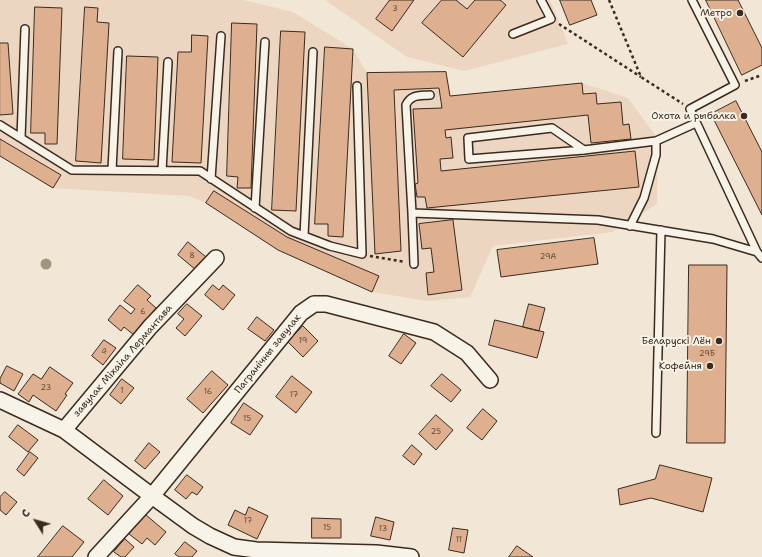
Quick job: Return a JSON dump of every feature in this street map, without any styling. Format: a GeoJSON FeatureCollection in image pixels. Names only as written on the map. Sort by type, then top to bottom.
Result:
{"type":"FeatureCollection","features":[{"type":"Feature","properties":{"kind":"street","name":"завулак Міхаіла Лермантава"},"geometry":{"type":"LineString","coordinates":[[64,430],[150,327],[216,258]]}},
{"type":"Feature","properties":{"kind":"street","name":"Пагранічны завулак"},"geometry":{"type":"LineString","coordinates":[[96,557],[152,496],[301,313],[314,304],[326,304],[434,332],[467,353],[490,380]]}},
{"type":"Feature","properties":{"kind":"street"},"geometry":{"type":"LineString","coordinates":[[0,400],[64,430],[193,526],[234,547],[256,550],[376,554],[411,557]]}},
{"type":"Feature","properties":{"kind":"lane"},"geometry":{"type":"LineString","coordinates":[[513,34],[551,19],[541,0]]}},
{"type":"Feature","properties":{"kind":"lane"},"geometry":{"type":"LineString","coordinates":[[692,0],[735,85],[690,109],[757,252],[762,258]]}},
{"type":"Feature","properties":{"kind":"lane"},"geometry":{"type":"LineString","coordinates":[[21,138],[25,29]]}},
{"type":"Feature","properties":{"kind":"lane"},"geometry":{"type":"LineString","coordinates":[[211,179],[221,36]]}},
{"type":"Feature","properties":{"kind":"lane"},"geometry":{"type":"LineString","coordinates":[[255,208],[265,42]]}},
{"type":"Feature","properties":{"kind":"lane"},"geometry":{"type":"LineString","coordinates":[[112,170],[118,51]]}},
{"type":"Feature","properties":{"kind":"lane"},"geometry":{"type":"LineString","coordinates":[[304,236],[313,52]]}},
{"type":"Feature","properties":{"kind":"lane"},"geometry":{"type":"LineString","coordinates":[[162,171],[168,62]]}},
{"type":"Feature","properties":{"kind":"lane"},"geometry":{"type":"LineString","coordinates":[[0,125],[72,170],[200,171],[291,231],[330,246],[362,254],[358,86]]}},
{"type":"Feature","properties":{"kind":"lane"},"geometry":{"type":"LineString","coordinates":[[414,264],[406,105],[409,100],[414,97],[430,95]]}},
{"type":"Feature","properties":{"kind":"lane"},"geometry":{"type":"LineString","coordinates":[[584,150],[552,128],[468,138],[469,159],[584,150],[656,141],[696,123]]}},
{"type":"Feature","properties":{"kind":"lane"},"geometry":{"type":"LineString","coordinates":[[630,226],[644,198],[656,155],[656,141]]}},
{"type":"Feature","properties":{"kind":"lane"},"geometry":{"type":"LineString","coordinates":[[412,213],[598,220],[713,239],[757,252]]}},
{"type":"Feature","properties":{"kind":"lane"},"geometry":{"type":"LineString","coordinates":[[656,433],[661,230]]}},
{"type":"Feature","properties":{"kind":"path"},"geometry":{"type":"LineString","coordinates":[[609,0],[641,77]]}},
{"type":"Feature","properties":{"kind":"path"},"geometry":{"type":"LineString","coordinates":[[551,19],[690,109]]}},
{"type":"Feature","properties":{"kind":"path"},"geometry":{"type":"LineString","coordinates":[[735,85],[762,75]]}},
{"type":"Feature","properties":{"kind":"path"},"geometry":{"type":"LineString","coordinates":[[362,254],[414,264]]}},
{"type":"Feature","properties":{"kind":"shaded area"},"geometry":{"type":"Polygon","coordinates":[[[0,0],[243,0],[293,12],[353,49],[367,73],[446,72],[450,96],[582,83],[628,98],[658,139],[657,204],[612,232],[493,246],[470,297],[428,301],[372,292],[278,250],[206,203],[189,196],[53,188],[0,156],[0,0]]]}},
{"type":"Feature","properties":{"kind":"shaded area"},"geometry":{"type":"Polygon","coordinates":[[[325,0],[550,0],[568,44],[464,71],[407,57],[325,0]]]}},
{"type":"Feature","properties":{"kind":"building"},"geometry":{"type":"Polygon","coordinates":[[[390,0],[414,0],[392,31],[376,19],[390,0]]]}},
{"type":"Feature","properties":{"kind":"building"},"geometry":{"type":"Polygon","coordinates":[[[442,0],[456,0],[467,9],[475,0],[500,0],[506,5],[463,57],[422,23],[442,0]]]}},
{"type":"Feature","properties":{"kind":"building"},"geometry":{"type":"Polygon","coordinates":[[[560,0],[591,0],[597,15],[570,25],[560,0]]]}},
{"type":"Feature","properties":{"kind":"building"},"geometry":{"type":"Polygon","coordinates":[[[706,0],[738,0],[762,48],[762,65],[742,75],[706,0]]]}},
{"type":"Feature","properties":{"kind":"building"},"geometry":{"type":"Polygon","coordinates":[[[35,7],[62,8],[57,144],[45,144],[45,133],[31,133],[35,7]]]}},
{"type":"Feature","properties":{"kind":"building"},"geometry":{"type":"Polygon","coordinates":[[[85,7],[98,8],[97,22],[109,23],[101,163],[76,161],[85,7]]]}},
{"type":"Feature","properties":{"kind":"building"},"geometry":{"type":"Polygon","coordinates":[[[232,23],[257,24],[251,188],[237,188],[238,177],[227,176],[232,23]]]}},
{"type":"Feature","properties":{"kind":"building"},"geometry":{"type":"Polygon","coordinates":[[[281,31],[305,32],[296,211],[272,210],[281,31]]]}},
{"type":"Feature","properties":{"kind":"building"},"geometry":{"type":"Polygon","coordinates":[[[192,35],[208,36],[201,163],[172,162],[178,52],[191,52],[192,35]]]}},
{"type":"Feature","properties":{"kind":"building"},"geometry":{"type":"Polygon","coordinates":[[[0,43],[8,43],[13,114],[0,115],[0,43]]]}},
{"type":"Feature","properties":{"kind":"building"},"geometry":{"type":"Polygon","coordinates":[[[325,47],[353,49],[343,237],[328,236],[328,224],[315,224],[325,47]]]}},
{"type":"Feature","properties":{"kind":"building"},"geometry":{"type":"Polygon","coordinates":[[[127,56],[158,57],[154,160],[123,159],[127,56]]]}},
{"type":"Feature","properties":{"kind":"building"},"geometry":{"type":"Polygon","coordinates":[[[446,72],[450,96],[582,83],[583,94],[596,93],[597,104],[621,102],[623,125],[629,124],[631,139],[591,143],[588,115],[445,130],[446,138],[451,137],[453,158],[440,159],[441,171],[635,151],[639,187],[427,208],[425,197],[417,197],[415,184],[418,183],[413,109],[442,108],[439,88],[394,90],[401,251],[375,254],[367,73],[446,72]]]}},
{"type":"Feature","properties":{"kind":"building"},"geometry":{"type":"Polygon","coordinates":[[[736,101],[762,152],[762,215],[711,114],[736,101]]]}},
{"type":"Feature","properties":{"kind":"building"},"geometry":{"type":"Polygon","coordinates":[[[0,139],[61,175],[53,188],[0,156],[0,139]]]}},
{"type":"Feature","properties":{"kind":"building"},"geometry":{"type":"Polygon","coordinates":[[[214,191],[287,237],[379,276],[372,292],[278,250],[206,203],[214,191]]]}},
{"type":"Feature","properties":{"kind":"building"},"geometry":{"type":"Polygon","coordinates":[[[453,220],[462,290],[428,295],[426,273],[434,272],[431,248],[422,249],[419,224],[453,220]]]}},
{"type":"Feature","properties":{"kind":"building"},"geometry":{"type":"Polygon","coordinates":[[[594,238],[598,264],[501,277],[497,250],[594,238]]]}},
{"type":"Feature","properties":{"kind":"building"},"geometry":{"type":"Polygon","coordinates":[[[188,242],[206,257],[196,270],[178,255],[188,242]]]}},
{"type":"Feature","properties":{"kind":"building"},"geometry":{"type":"Polygon","coordinates":[[[689,265],[727,265],[725,443],[687,443],[689,265]]]}},
{"type":"Feature","properties":{"kind":"building"},"geometry":{"type":"Polygon","coordinates":[[[138,285],[151,296],[147,300],[156,308],[134,335],[124,327],[121,331],[108,320],[120,305],[131,314],[135,309],[124,301],[138,285]]]}},
{"type":"Feature","properties":{"kind":"building"},"geometry":{"type":"Polygon","coordinates":[[[213,285],[219,290],[223,285],[235,295],[223,310],[205,295],[213,285]]]}},
{"type":"Feature","properties":{"kind":"building"},"geometry":{"type":"Polygon","coordinates":[[[187,304],[202,316],[185,336],[176,328],[184,319],[178,314],[187,304]]]}},
{"type":"Feature","properties":{"kind":"building"},"geometry":{"type":"Polygon","coordinates":[[[529,304],[545,308],[539,331],[523,327],[529,304]]]}},
{"type":"Feature","properties":{"kind":"building"},"geometry":{"type":"Polygon","coordinates":[[[257,317],[274,330],[265,341],[248,329],[257,317]]]}},
{"type":"Feature","properties":{"kind":"building"},"geometry":{"type":"Polygon","coordinates":[[[495,320],[544,332],[537,358],[489,345],[495,320]]]}},
{"type":"Feature","properties":{"kind":"building"},"geometry":{"type":"Polygon","coordinates":[[[303,326],[318,341],[303,357],[288,342],[303,326]]]}},
{"type":"Feature","properties":{"kind":"building"},"geometry":{"type":"Polygon","coordinates":[[[404,334],[416,343],[401,364],[389,356],[404,334]]]}},
{"type":"Feature","properties":{"kind":"building"},"geometry":{"type":"Polygon","coordinates":[[[104,340],[116,348],[103,365],[92,356],[104,340]]]}},
{"type":"Feature","properties":{"kind":"building"},"geometry":{"type":"Polygon","coordinates":[[[7,366],[23,374],[14,391],[0,383],[0,379],[7,366]]]}},
{"type":"Feature","properties":{"kind":"building"},"geometry":{"type":"Polygon","coordinates":[[[50,367],[73,383],[56,411],[33,395],[29,402],[18,394],[33,374],[41,379],[50,367]]]}},
{"type":"Feature","properties":{"kind":"building"},"geometry":{"type":"Polygon","coordinates":[[[212,371],[228,385],[203,413],[187,399],[212,371]]]}},
{"type":"Feature","properties":{"kind":"building"},"geometry":{"type":"Polygon","coordinates":[[[442,374],[461,390],[451,402],[431,386],[442,374]]]}},
{"type":"Feature","properties":{"kind":"building"},"geometry":{"type":"Polygon","coordinates":[[[292,376],[312,392],[296,413],[276,397],[292,376]]]}},
{"type":"Feature","properties":{"kind":"building"},"geometry":{"type":"Polygon","coordinates":[[[122,379],[134,388],[121,404],[110,395],[122,379]]]}},
{"type":"Feature","properties":{"kind":"building"},"geometry":{"type":"Polygon","coordinates":[[[244,403],[263,416],[250,435],[231,423],[244,403]]]}},
{"type":"Feature","properties":{"kind":"building"},"geometry":{"type":"Polygon","coordinates":[[[483,409],[497,421],[482,440],[467,428],[483,409]]]}},
{"type":"Feature","properties":{"kind":"building"},"geometry":{"type":"Polygon","coordinates":[[[436,415],[453,430],[436,450],[419,434],[436,415]]]}},
{"type":"Feature","properties":{"kind":"building"},"geometry":{"type":"Polygon","coordinates":[[[18,425],[38,440],[28,452],[9,437],[18,425]]]}},
{"type":"Feature","properties":{"kind":"building"},"geometry":{"type":"Polygon","coordinates":[[[149,443],[160,452],[145,469],[135,461],[149,443]]]}},
{"type":"Feature","properties":{"kind":"building"},"geometry":{"type":"Polygon","coordinates":[[[412,445],[422,454],[414,465],[403,456],[412,445]]]}},
{"type":"Feature","properties":{"kind":"building"},"geometry":{"type":"Polygon","coordinates":[[[30,452],[38,458],[24,476],[17,470],[30,452]]]}},
{"type":"Feature","properties":{"kind":"building"},"geometry":{"type":"Polygon","coordinates":[[[660,465],[712,478],[703,512],[651,498],[620,505],[618,489],[655,479],[660,465]]]}},
{"type":"Feature","properties":{"kind":"building"},"geometry":{"type":"Polygon","coordinates":[[[187,475],[203,487],[197,495],[192,492],[186,499],[175,490],[187,475]]]}},
{"type":"Feature","properties":{"kind":"building"},"geometry":{"type":"Polygon","coordinates":[[[104,480],[123,496],[108,515],[88,499],[104,480]]]}},
{"type":"Feature","properties":{"kind":"building"},"geometry":{"type":"Polygon","coordinates":[[[5,492],[17,502],[6,515],[0,510],[0,497],[5,492]]]}},
{"type":"Feature","properties":{"kind":"building"},"geometry":{"type":"Polygon","coordinates":[[[249,507],[268,516],[257,539],[228,525],[235,510],[245,515],[249,507]]]}},
{"type":"Feature","properties":{"kind":"building"},"geometry":{"type":"Polygon","coordinates":[[[146,515],[166,532],[155,545],[147,538],[142,544],[129,534],[146,515]]]}},
{"type":"Feature","properties":{"kind":"building"},"geometry":{"type":"Polygon","coordinates":[[[376,517],[394,522],[390,540],[371,536],[376,517]]]}},
{"type":"Feature","properties":{"kind":"building"},"geometry":{"type":"Polygon","coordinates":[[[312,518],[341,519],[341,538],[312,538],[312,518]]]}},
{"type":"Feature","properties":{"kind":"building"},"geometry":{"type":"Polygon","coordinates":[[[63,526],[84,542],[72,557],[38,557],[63,526]]]}},
{"type":"Feature","properties":{"kind":"building"},"geometry":{"type":"Polygon","coordinates":[[[453,528],[468,530],[464,553],[449,550],[453,528]]]}},
{"type":"Feature","properties":{"kind":"building"},"geometry":{"type":"Polygon","coordinates":[[[125,539],[134,547],[125,557],[121,557],[114,552],[125,539]]]}},
{"type":"Feature","properties":{"kind":"building"},"geometry":{"type":"Polygon","coordinates":[[[185,542],[197,551],[192,557],[179,557],[175,554],[185,542]]]}},
{"type":"Feature","properties":{"kind":"building"},"geometry":{"type":"Polygon","coordinates":[[[517,546],[533,557],[509,557],[517,546]]]}},
{"type":"Feature","properties":{"kind":"place","name":"Метро"},"geometry":{"type":"Point","coordinates":[740,13]}},
{"type":"Feature","properties":{"kind":"place","name":"Охота и рыбалка"},"geometry":{"type":"Point","coordinates":[744,116]}},
{"type":"Feature","properties":{"kind":"place","name":"Беларускі Лён"},"geometry":{"type":"Point","coordinates":[719,341]}},
{"type":"Feature","properties":{"kind":"place","name":"Кофейня"},"geometry":{"type":"Point","coordinates":[710,366]}}]}
